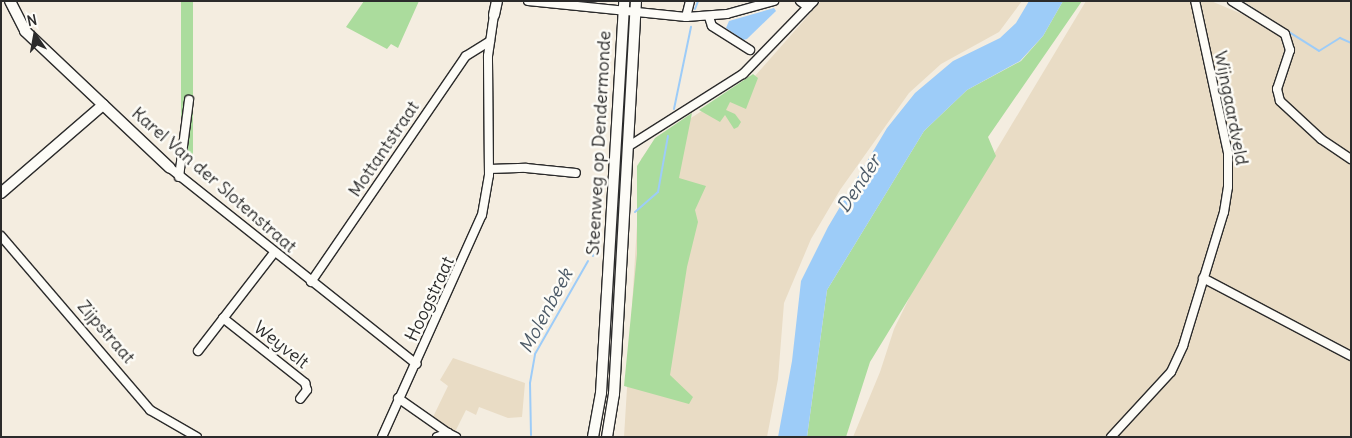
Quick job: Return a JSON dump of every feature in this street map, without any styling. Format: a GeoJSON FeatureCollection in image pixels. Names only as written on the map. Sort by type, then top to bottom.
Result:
{"type":"FeatureCollection","features":[{"type":"Feature","properties":{"kind":"main road","name":"Karel Van der Slotenstraat"},"geometry":{"type":"LineString","coordinates":[[10,1],[17,19],[25,31],[170,168]]}},
{"type":"Feature","properties":{"kind":"main road"},"geometry":{"type":"LineString","coordinates":[[494,15],[497,1]]}},
{"type":"Feature","properties":{"kind":"main road","name":"Steenweg op Dendermonde"},"geometry":{"type":"LineString","coordinates":[[607,437],[614,394],[636,1]]}},
{"type":"Feature","properties":{"kind":"main road","name":"Steenweg op Dendermonde"},"geometry":{"type":"LineString","coordinates":[[593,437],[601,393],[624,6]]}},
{"type":"Feature","properties":{"kind":"main road"},"geometry":{"type":"LineString","coordinates":[[1,193],[103,106]]}},
{"type":"Feature","properties":{"kind":"street"},"geometry":{"type":"LineString","coordinates":[[528,1],[624,6],[636,13],[686,17],[709,16],[750,10],[774,1]]}},
{"type":"Feature","properties":{"kind":"street"},"geometry":{"type":"LineString","coordinates":[[686,17],[690,1]]}},
{"type":"Feature","properties":{"kind":"street"},"geometry":{"type":"LineString","coordinates":[[629,146],[735,79],[759,60],[811,4],[800,1]]}},
{"type":"Feature","properties":{"kind":"street","name":"Wijngaardveld"},"geometry":{"type":"LineString","coordinates":[[1111,437],[1171,372],[1183,346],[1224,212],[1229,170],[1225,138],[1195,1]]}},
{"type":"Feature","properties":{"kind":"street"},"geometry":{"type":"LineString","coordinates":[[1232,1],[1285,34],[1290,50],[1277,89],[1280,101],[1321,139],[1351,159]]}},
{"type":"Feature","properties":{"kind":"street","name":"Hoogstraat"},"geometry":{"type":"LineString","coordinates":[[382,437],[398,398],[416,364],[472,243],[484,206],[489,169],[490,41],[494,15]]}},
{"type":"Feature","properties":{"kind":"street"},"geometry":{"type":"LineString","coordinates":[[709,16],[712,26],[750,50]]}},
{"type":"Feature","properties":{"kind":"street","name":"Mottantstraat"},"geometry":{"type":"LineString","coordinates":[[311,282],[466,56],[490,41]]}},
{"type":"Feature","properties":{"kind":"street"},"geometry":{"type":"LineString","coordinates":[[179,176],[189,100]]}},
{"type":"Feature","properties":{"kind":"street","name":"Karel Van der Slotenstraat"},"geometry":{"type":"LineString","coordinates":[[170,168],[273,254],[416,364]]}},
{"type":"Feature","properties":{"kind":"street"},"geometry":{"type":"LineString","coordinates":[[489,169],[526,168],[576,173]]}},
{"type":"Feature","properties":{"kind":"street","name":"Zijpstraat"},"geometry":{"type":"LineString","coordinates":[[1,236],[154,413],[197,437]]}},
{"type":"Feature","properties":{"kind":"street"},"geometry":{"type":"LineString","coordinates":[[198,351],[273,254]]}},
{"type":"Feature","properties":{"kind":"street"},"geometry":{"type":"LineString","coordinates":[[1203,278],[1351,356]]}},
{"type":"Feature","properties":{"kind":"street","name":"Weyvelt"},"geometry":{"type":"LineString","coordinates":[[223,318],[305,383],[307,390],[300,400]]}},
{"type":"Feature","properties":{"kind":"street"},"geometry":{"type":"LineString","coordinates":[[398,398],[456,437]]}},
{"type":"Feature","properties":{"kind":"street"},"geometry":{"type":"LineString","coordinates":[[437,437],[448,433]]}},
{"type":"Feature","properties":{"kind":"shaded area"},"geometry":{"type":"Polygon","coordinates":[[[821,1],[1022,1],[999,32],[941,64],[909,93],[840,190],[811,239],[784,303],[778,379],[767,437],[624,437],[641,159],[654,142],[754,77],[821,1]]]}},
{"type":"Feature","properties":{"kind":"shaded area"},"geometry":{"type":"Polygon","coordinates":[[[1086,1],[1211,1],[1249,17],[1254,8],[1243,1],[1351,1],[1351,437],[853,437],[880,372],[894,329],[917,282],[1086,1]]]}},
{"type":"Feature","properties":{"kind":"shaded area"},"geometry":{"type":"Polygon","coordinates":[[[453,358],[525,383],[522,417],[508,418],[479,407],[476,415],[466,410],[455,432],[433,417],[448,386],[440,380],[453,358]]]}},
{"type":"Feature","properties":{"kind":"green space"},"geometry":{"type":"Polygon","coordinates":[[[181,1],[193,1],[193,159],[181,159],[181,1]]]}},
{"type":"Feature","properties":{"kind":"green space"},"geometry":{"type":"Polygon","coordinates":[[[364,1],[419,1],[398,48],[391,44],[387,49],[346,27],[364,1]]]}},
{"type":"Feature","properties":{"kind":"green space"},"geometry":{"type":"Polygon","coordinates":[[[1063,1],[1082,1],[988,137],[996,156],[870,362],[846,437],[807,437],[827,290],[924,131],[967,90],[1021,61],[1043,36],[1063,1]]]}},
{"type":"Feature","properties":{"kind":"green space"},"geometry":{"type":"Polygon","coordinates":[[[753,74],[758,78],[746,109],[730,102],[726,110],[735,114],[741,122],[738,127],[734,129],[725,115],[720,122],[699,110],[753,74]]]}},
{"type":"Feature","properties":{"kind":"green space"},"geometry":{"type":"Polygon","coordinates":[[[692,113],[679,178],[706,186],[695,210],[698,222],[687,267],[670,375],[693,397],[689,404],[624,386],[637,254],[637,166],[655,138],[692,113]]]}},
{"type":"Feature","properties":{"kind":"water","name":"Dender"},"geometry":{"type":"Polygon","coordinates":[[[1029,1],[1063,1],[1043,36],[1020,61],[967,90],[924,131],[827,290],[807,437],[778,437],[792,361],[801,281],[828,227],[887,128],[915,93],[953,61],[1000,38],[1016,23],[1029,1]]]}},
{"type":"Feature","properties":{"kind":"water"},"geometry":{"type":"Polygon","coordinates":[[[774,8],[776,11],[747,39],[743,40],[726,28],[729,21],[774,8]]]}},
{"type":"Feature","properties":{"kind":"waterway"},"geometry":{"type":"LineString","coordinates":[[695,9],[698,1]]}},
{"type":"Feature","properties":{"kind":"waterway"},"geometry":{"type":"LineString","coordinates":[[1240,1],[1319,51],[1340,38],[1351,43]]}},
{"type":"Feature","properties":{"kind":"waterway"},"geometry":{"type":"LineString","coordinates":[[674,109],[691,27]]}},
{"type":"Feature","properties":{"kind":"waterway"},"geometry":{"type":"LineString","coordinates":[[635,212],[658,192],[668,136]]}},
{"type":"Feature","properties":{"kind":"waterway","name":"Molenbeek"},"geometry":{"type":"LineString","coordinates":[[593,256],[599,247]]}},
{"type":"Feature","properties":{"kind":"waterway","name":"Molenbeek"},"geometry":{"type":"LineString","coordinates":[[531,435],[530,383],[535,354],[588,261]]}}]}
